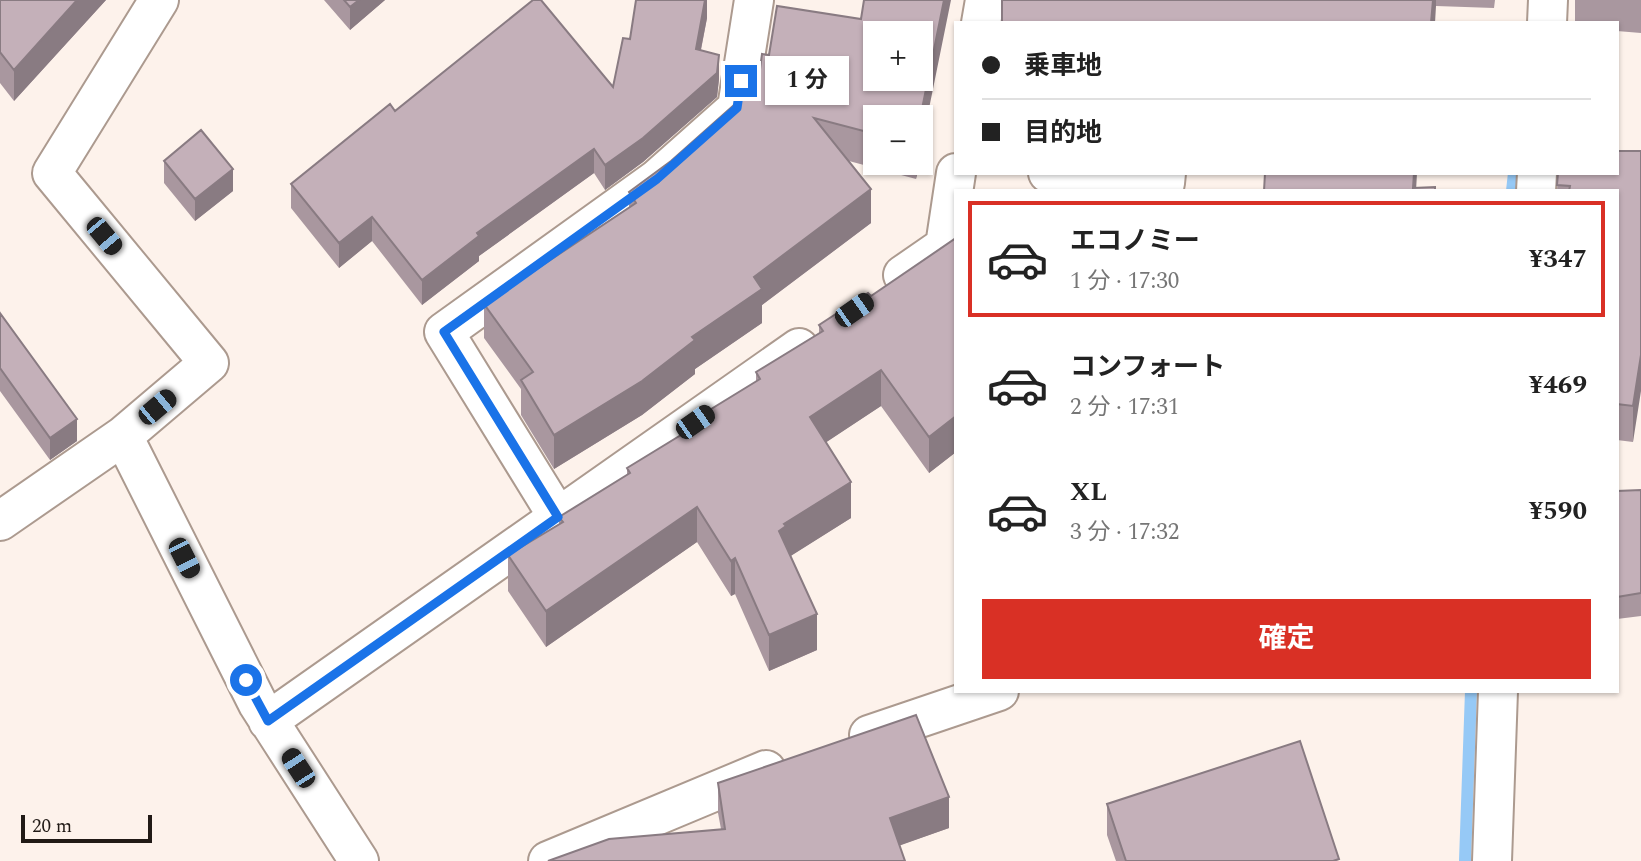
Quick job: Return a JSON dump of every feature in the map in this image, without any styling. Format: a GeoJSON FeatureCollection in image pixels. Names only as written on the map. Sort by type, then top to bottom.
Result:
{"type":"FeatureCollection","features":[{"type":"Feature","properties":{"kind":"street"},"geometry":{"type":"LineString","coordinates":[[0,521],[123,436],[209,363],[52,173],[159,0]]}},
{"type":"Feature","properties":{"kind":"street"},"geometry":{"type":"LineString","coordinates":[[558,517],[444,332],[657,179],[737,108],[754,0]]}},
{"type":"Feature","properties":{"kind":"street"},"geometry":{"type":"LineString","coordinates":[[981,21],[985,0]]}},
{"type":"Feature","properties":{"kind":"street"},"geometry":{"type":"LineString","coordinates":[[1547,21],[1548,0]]}},
{"type":"Feature","properties":{"kind":"street"},"geometry":{"type":"LineString","coordinates":[[877,294],[945,246],[956,175]]}},
{"type":"Feature","properties":{"kind":"street"},"geometry":{"type":"LineString","coordinates":[[1071,175],[1165,183],[1166,175]]}},
{"type":"Feature","properties":{"kind":"street"},"geometry":{"type":"LineString","coordinates":[[268,721],[831,326]]}},
{"type":"Feature","properties":{"kind":"street"},"geometry":{"type":"LineString","coordinates":[[123,436],[268,721],[359,861]]}},
{"type":"Feature","properties":{"kind":"street"},"geometry":{"type":"LineString","coordinates":[[842,744],[993,693]]}},
{"type":"Feature","properties":{"kind":"street"},"geometry":{"type":"LineString","coordinates":[[1492,861],[1498,693]]}},
{"type":"Feature","properties":{"kind":"street"},"geometry":{"type":"LineString","coordinates":[[548,861],[763,771],[802,758]]}},
{"type":"Feature","properties":{"kind":"building"},"geometry":{"type":"Polygon","coordinates":[[[0,0],[77,0],[14,70],[0,52],[0,0]]]}},
{"type":"Feature","properties":{"kind":"building"},"geometry":{"type":"Polygon","coordinates":[[[344,0],[359,0],[350,7],[344,0]]]}},
{"type":"Feature","properties":{"kind":"building"},"geometry":{"type":"Polygon","coordinates":[[[533,0],[541,0],[613,87],[623,38],[630,39],[636,0],[705,0],[696,49],[719,55],[717,73],[643,138],[605,165],[594,149],[477,233],[479,236],[422,280],[372,217],[339,243],[291,184],[390,104],[395,111],[533,0]]]}},
{"type":"Feature","properties":{"kind":"building"},"geometry":{"type":"Polygon","coordinates":[[[864,0],[944,0],[933,55],[933,21],[863,21],[863,91],[926,91],[923,105],[863,105],[863,131],[814,118],[871,189],[754,277],[762,289],[692,337],[695,340],[642,381],[554,435],[521,380],[533,372],[484,304],[636,203],[629,192],[671,161],[752,89],[759,77],[762,54],[769,55],[777,6],[861,19],[864,0]]]}},
{"type":"Feature","properties":{"kind":"building"},"geometry":{"type":"Polygon","coordinates":[[[1002,0],[1433,0],[1431,21],[1002,21],[1002,0]]]}},
{"type":"Feature","properties":{"kind":"building"},"geometry":{"type":"Polygon","coordinates":[[[201,130],[233,169],[195,199],[164,161],[201,130]]]}},
{"type":"Feature","properties":{"kind":"building"},"geometry":{"type":"Polygon","coordinates":[[[1619,151],[1641,151],[1641,355],[1633,406],[1619,404],[1619,189],[1569,189],[1570,186],[1557,185],[1558,175],[1619,175],[1619,151]]]}},
{"type":"Feature","properties":{"kind":"building"},"geometry":{"type":"Polygon","coordinates":[[[1265,175],[1414,175],[1413,188],[1435,187],[1435,189],[1264,189],[1265,175]]]}},
{"type":"Feature","properties":{"kind":"building"},"geometry":{"type":"Polygon","coordinates":[[[954,239],[954,418],[929,437],[881,370],[810,417],[851,482],[784,524],[786,526],[779,531],[817,614],[769,635],[735,558],[731,561],[697,507],[546,611],[508,555],[563,522],[559,517],[630,473],[627,468],[694,427],[690,422],[760,379],[756,372],[823,331],[819,325],[868,293],[871,296],[954,239]]]}},
{"type":"Feature","properties":{"kind":"building"},"geometry":{"type":"Polygon","coordinates":[[[0,313],[77,419],[50,438],[0,368],[0,313]]]}},
{"type":"Feature","properties":{"kind":"building"},"geometry":{"type":"Polygon","coordinates":[[[1641,490],[1641,593],[1619,597],[1619,491],[1641,490]]]}},
{"type":"Feature","properties":{"kind":"building"},"geometry":{"type":"Polygon","coordinates":[[[916,715],[949,797],[890,818],[905,861],[548,861],[609,839],[725,829],[718,783],[916,715]]]}},
{"type":"Feature","properties":{"kind":"building"},"geometry":{"type":"Polygon","coordinates":[[[1300,741],[1339,859],[1126,861],[1107,804],[1300,741]]]}},
{"type":"Feature","properties":{"kind":"waterway"},"geometry":{"type":"LineString","coordinates":[[1512,189],[1514,175]]}},
{"type":"Feature","properties":{"kind":"waterway"},"geometry":{"type":"LineString","coordinates":[[1465,861],[1471,693]]}},
{"type":"Feature","properties":{"kind":"route"},"geometry":{"type":"LineString","coordinates":[[246,680],[268,721],[558,517],[444,332],[657,179],[737,108],[741,81]]}}]}
